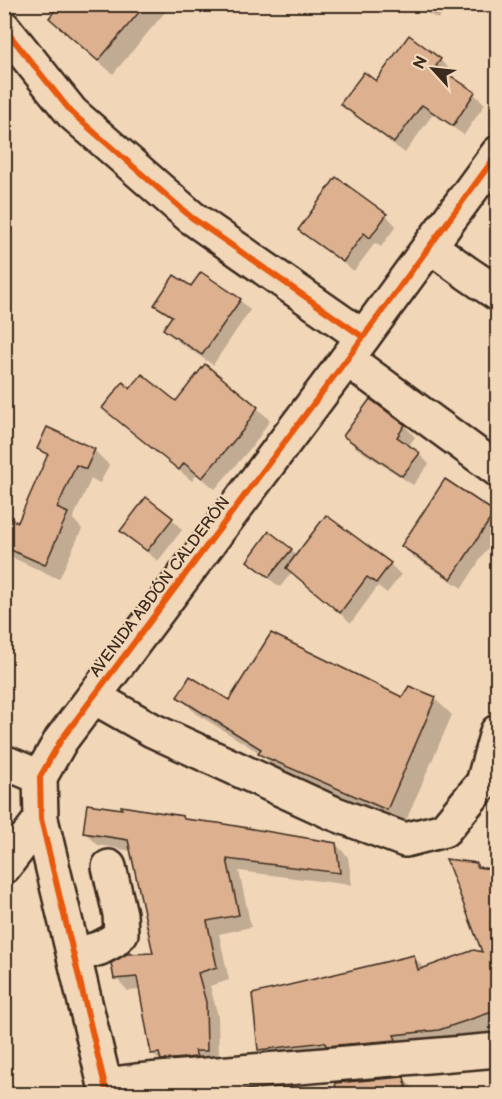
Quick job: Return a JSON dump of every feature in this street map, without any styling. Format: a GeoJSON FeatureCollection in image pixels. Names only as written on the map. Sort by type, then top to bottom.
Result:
{"type":"FeatureCollection","features":[{"type":"Feature","properties":{"kind":"street"},"geometry":{"type":"LineString","coordinates":[[4,28],[72,114],[191,217],[355,348],[498,470]]}},
{"type":"Feature","properties":{"kind":"street","name":"AVENIDA ABDÓN CALDERÓN"},"geometry":{"type":"LineString","coordinates":[[40,777],[61,740],[498,153]]}},
{"type":"Feature","properties":{"kind":"street"},"geometry":{"type":"LineString","coordinates":[[430,246],[498,294]]}},
{"type":"Feature","properties":{"kind":"street"},"geometry":{"type":"LineString","coordinates":[[94,697],[173,740],[333,813],[405,840],[444,830],[483,783],[497,732]]}},
{"type":"Feature","properties":{"kind":"street"},"geometry":{"type":"LineString","coordinates":[[4,762],[40,777],[41,819],[106,1090],[136,1081],[498,1050]]}},
{"type":"Feature","properties":{"kind":"street"},"geometry":{"type":"LineString","coordinates":[[4,867],[41,819]]}},
{"type":"Feature","properties":{"kind":"street"},"geometry":{"type":"LineString","coordinates":[[74,956],[100,948],[113,941],[121,933],[120,914],[109,867]]}},
{"type":"Feature","properties":{"kind":"building"},"geometry":{"type":"Polygon","coordinates":[[[60,4],[146,4],[98,61],[49,18],[60,4]]]}},
{"type":"Feature","properties":{"kind":"building"},"geometry":{"type":"Polygon","coordinates":[[[409,35],[441,59],[436,66],[475,92],[453,126],[422,105],[394,143],[340,104],[364,72],[376,81],[409,35]]]}},
{"type":"Feature","properties":{"kind":"building"},"geometry":{"type":"Polygon","coordinates":[[[336,177],[387,214],[370,238],[364,233],[343,262],[298,230],[336,177]]]}},
{"type":"Feature","properties":{"kind":"building"},"geometry":{"type":"Polygon","coordinates":[[[201,272],[241,299],[202,355],[163,329],[172,316],[154,305],[174,275],[191,286],[201,272]]]}},
{"type":"Feature","properties":{"kind":"building"},"geometry":{"type":"Polygon","coordinates":[[[205,364],[258,407],[243,430],[202,478],[184,463],[179,470],[102,408],[123,382],[130,389],[142,374],[176,401],[205,364]]]}},
{"type":"Feature","properties":{"kind":"building"},"geometry":{"type":"Polygon","coordinates":[[[370,399],[405,425],[397,437],[420,453],[402,476],[343,436],[370,399]]]}},
{"type":"Feature","properties":{"kind":"building"},"geometry":{"type":"Polygon","coordinates":[[[47,427],[95,449],[86,469],[76,465],[57,508],[68,513],[45,565],[4,547],[4,517],[18,522],[48,454],[37,449],[47,427]]]}},
{"type":"Feature","properties":{"kind":"building"},"geometry":{"type":"Polygon","coordinates":[[[445,479],[495,512],[451,579],[401,546],[445,479]]]}},
{"type":"Feature","properties":{"kind":"building"},"geometry":{"type":"Polygon","coordinates":[[[146,497],[173,518],[147,551],[120,531],[146,497]]]}},
{"type":"Feature","properties":{"kind":"building"},"geometry":{"type":"Polygon","coordinates":[[[326,515],[391,563],[376,583],[367,577],[340,613],[286,568],[326,515]]]}},
{"type":"Feature","properties":{"kind":"building"},"geometry":{"type":"Polygon","coordinates":[[[269,531],[292,549],[269,577],[247,561],[269,531]]]}},
{"type":"Feature","properties":{"kind":"building"},"geometry":{"type":"Polygon","coordinates":[[[271,633],[402,697],[409,686],[436,697],[387,810],[258,754],[261,749],[177,697],[190,676],[229,700],[271,633]]]}},
{"type":"Feature","properties":{"kind":"building"},"geometry":{"type":"Polygon","coordinates":[[[87,804],[122,809],[121,806],[183,816],[184,819],[336,843],[340,873],[227,859],[239,915],[207,921],[217,967],[198,973],[206,1002],[207,1051],[195,1051],[197,1057],[161,1060],[159,1053],[151,1054],[137,977],[114,979],[111,963],[127,954],[153,953],[128,840],[83,833],[87,804]]]}},
{"type":"Feature","properties":{"kind":"building"},"geometry":{"type":"Polygon","coordinates":[[[446,859],[477,863],[477,867],[498,870],[498,1010],[439,1030],[394,1035],[396,1040],[326,1046],[325,1042],[258,1050],[252,994],[414,955],[418,970],[474,950],[482,952],[446,859]]]}},
{"type":"Feature","properties":{"kind":"building"},"geometry":{"type":"Polygon","coordinates":[[[404,1077],[408,1095],[338,1095],[335,1083],[404,1077]]]}},
{"type":"Feature","properties":{"kind":"cycle path"},"geometry":{"type":"LineString","coordinates":[[4,28],[72,113],[191,217],[363,337]]}},
{"type":"Feature","properties":{"kind":"cycle path"},"geometry":{"type":"LineString","coordinates":[[107,1094],[41,819],[40,777],[61,740],[347,359],[498,153]]}}]}
